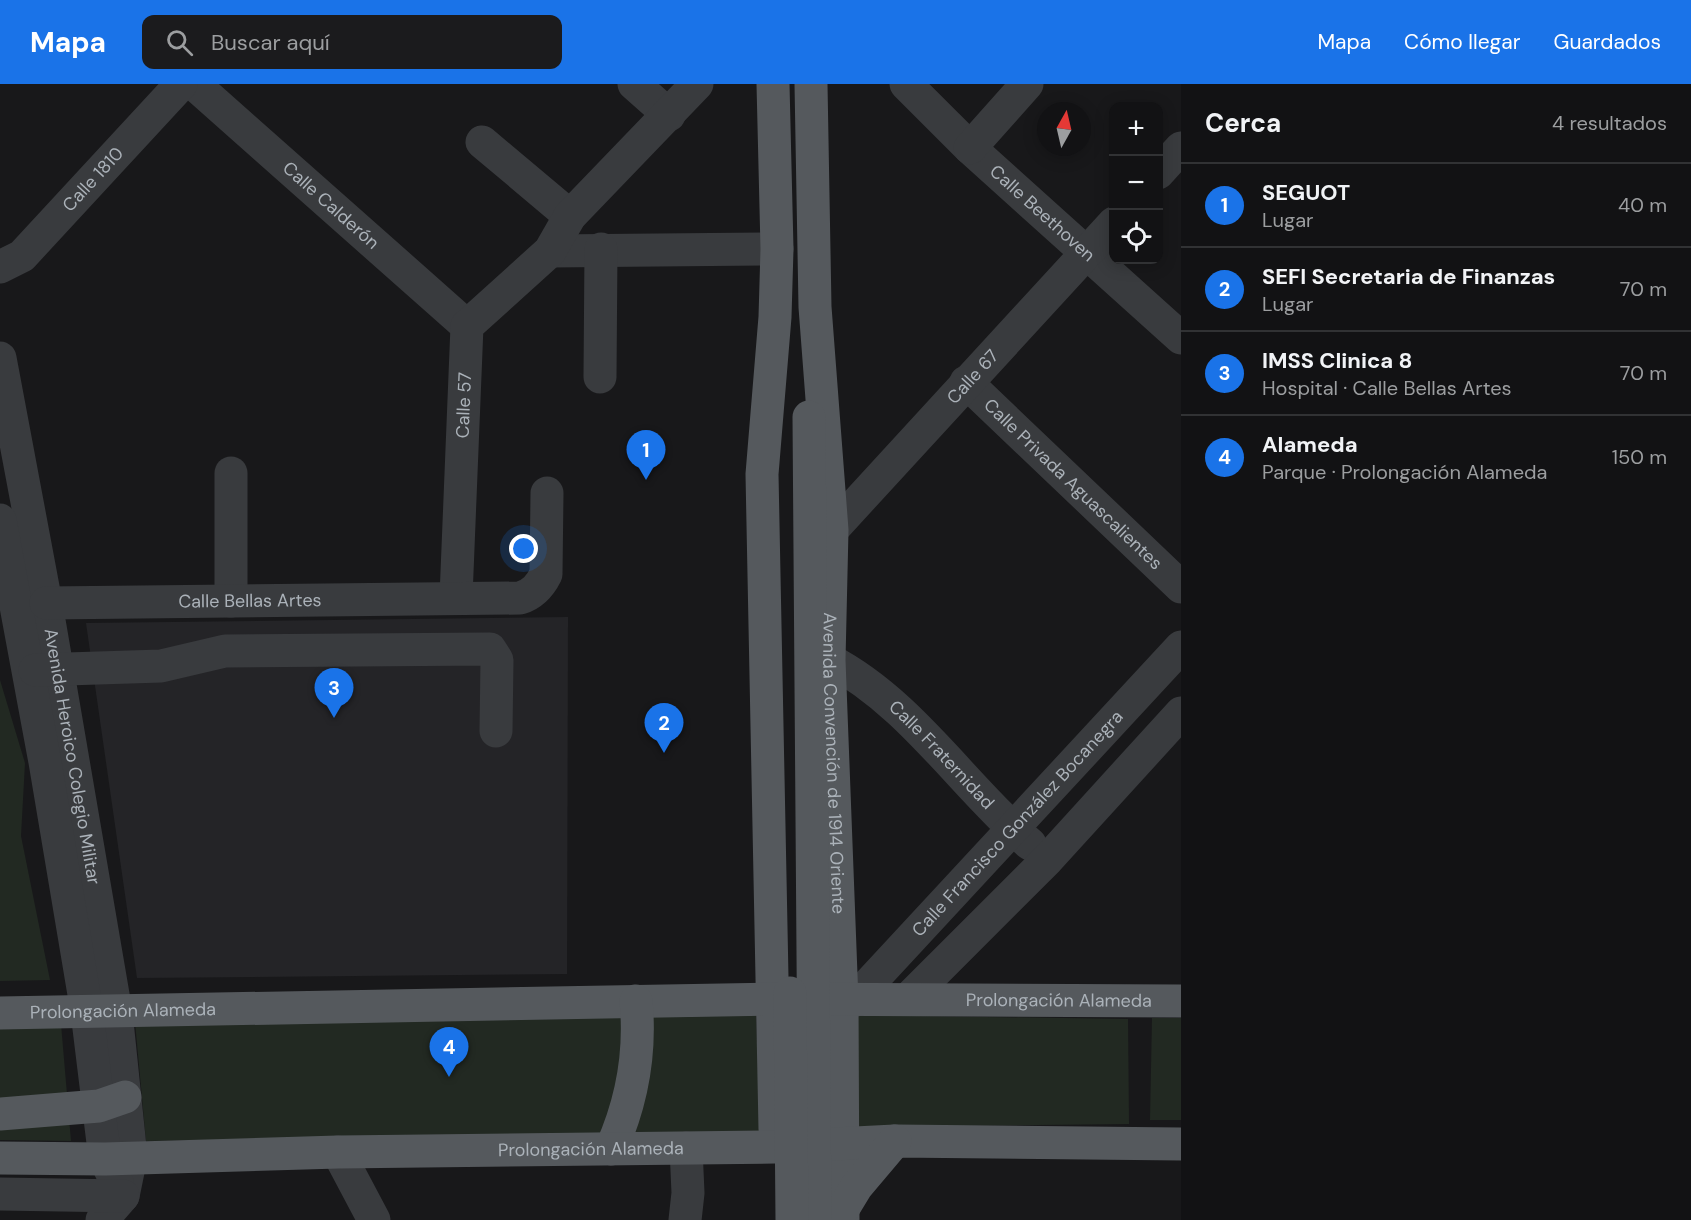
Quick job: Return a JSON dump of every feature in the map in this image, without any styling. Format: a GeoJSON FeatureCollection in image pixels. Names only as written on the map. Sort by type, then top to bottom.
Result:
{"type":"FeatureCollection","features":[{"type":"Feature","properties":{"kind":"main road","name":"Avenida Convención de 1914 Oriente"},"geometry":{"type":"LineString","coordinates":[[773,84],[777,249],[775,317],[762,474],[776,1220]]}},
{"type":"Feature","properties":{"kind":"main road","name":"Avenida Convención de 1914 Oriente"},"geometry":{"type":"LineString","coordinates":[[811,84],[815,307],[832,530],[829,660],[838,889],[848,1001],[842,1142],[834,1216]]}},
{"type":"Feature","properties":{"kind":"main road","name":"Avenida Convención de 1914 Oriente"},"geometry":{"type":"LineString","coordinates":[[792,1220],[797,420],[815,307]]}},
{"type":"Feature","properties":{"kind":"main road","name":"Avenida Convención de 1914 Oriente"},"geometry":{"type":"LineString","coordinates":[[775,317],[797,420],[834,1216]]}},
{"type":"Feature","properties":{"kind":"main road"},"geometry":{"type":"LineString","coordinates":[[770,879],[774,888],[797,898],[829,896],[838,889]]}},
{"type":"Feature","properties":{"kind":"main road","name":"Prolongación Alameda"},"geometry":{"type":"LineString","coordinates":[[0,1013],[773,999],[1181,1001]]}},
{"type":"Feature","properties":{"kind":"main road"},"geometry":{"type":"LineString","coordinates":[[611,1149],[626,1115],[638,1048],[636,1001]]}},
{"type":"Feature","properties":{"kind":"main road"},"geometry":{"type":"LineString","coordinates":[[0,1114],[112,1102]]}},
{"type":"Feature","properties":{"kind":"main road"},"geometry":{"type":"LineString","coordinates":[[834,1216],[895,1141]]}},
{"type":"Feature","properties":{"kind":"main road","name":"Prolongación Alameda"},"geometry":{"type":"LineString","coordinates":[[0,1158],[776,1147],[895,1141],[1181,1144]]}},
{"type":"Feature","properties":{"kind":"street","name":"Calle 1810"},"geometry":{"type":"LineString","coordinates":[[0,267],[22,256],[181,84]]}},
{"type":"Feature","properties":{"kind":"street","name":"Calle Calderón"},"geometry":{"type":"LineString","coordinates":[[194,84],[467,326]]}},
{"type":"Feature","properties":{"kind":"street"},"geometry":{"type":"LineString","coordinates":[[634,84],[669,115]]}},
{"type":"Feature","properties":{"kind":"street"},"geometry":{"type":"LineString","coordinates":[[467,326],[550,251],[570,216],[697,84]]}},
{"type":"Feature","properties":{"kind":"street","name":"Calle Beethoven"},"geometry":{"type":"LineString","coordinates":[[906,84],[970,148],[1181,338]]}},
{"type":"Feature","properties":{"kind":"street"},"geometry":{"type":"LineString","coordinates":[[970,148],[1027,84]]}},
{"type":"Feature","properties":{"kind":"street"},"geometry":{"type":"LineString","coordinates":[[482,142],[570,216]]}},
{"type":"Feature","properties":{"kind":"street"},"geometry":{"type":"LineString","coordinates":[[1163,168],[1181,148]]}},
{"type":"Feature","properties":{"kind":"street","name":"Calle 67"},"geometry":{"type":"LineString","coordinates":[[832,530],[1109,227]]}},
{"type":"Feature","properties":{"kind":"street"},"geometry":{"type":"LineString","coordinates":[[600,377],[601,249]]}},
{"type":"Feature","properties":{"kind":"street"},"geometry":{"type":"LineString","coordinates":[[550,251],[777,249]]}},
{"type":"Feature","properties":{"kind":"street","name":"Calle 57"},"geometry":{"type":"LineString","coordinates":[[456,597],[467,326]]}},
{"type":"Feature","properties":{"kind":"street","name":"Avenida Heroico Colegio Militar"},"geometry":{"type":"LineString","coordinates":[[0,358],[46,603],[42,670]]}},
{"type":"Feature","properties":{"kind":"street","name":"Calle Privada Aguascalientes"},"geometry":{"type":"LineString","coordinates":[[966,382],[1181,587]]}},
{"type":"Feature","properties":{"kind":"street"},"geometry":{"type":"LineString","coordinates":[[231,473],[231,601]]}},
{"type":"Feature","properties":{"kind":"street","name":"Calle Bellas Artes"},"geometry":{"type":"LineString","coordinates":[[46,603],[520,598],[530,595],[540,585],[546,574],[547,493]]}},
{"type":"Feature","properties":{"kind":"street","name":"Avenida Heroico Colegio Militar"},"geometry":{"type":"LineString","coordinates":[[0,520],[42,670],[101,1012],[123,1196]]}},
{"type":"Feature","properties":{"kind":"street","name":"Calle Francisco González Bocanegra"},"geometry":{"type":"LineString","coordinates":[[848,1001],[1013,829],[1181,647]]}},
{"type":"Feature","properties":{"kind":"street"},"geometry":{"type":"LineString","coordinates":[[42,670],[161,666],[225,651],[490,649],[497,660],[496,731]]}},
{"type":"Feature","properties":{"kind":"street","name":"Calle Fraternidad"},"geometry":{"type":"LineString","coordinates":[[829,660],[859,676],[868,684],[928,740],[1013,829],[1048,859]]}},
{"type":"Feature","properties":{"kind":"street"},"geometry":{"type":"LineString","coordinates":[[908,999],[1048,859],[1181,713]]}},
{"type":"Feature","properties":{"kind":"street"},"geometry":{"type":"LineString","coordinates":[[685,1220],[688,1193],[686,1148]]}},
{"type":"Feature","properties":{"kind":"street"},"geometry":{"type":"LineString","coordinates":[[338,1152],[374,1220]]}},
{"type":"Feature","properties":{"kind":"street"},"geometry":{"type":"LineString","coordinates":[[0,1194],[123,1196]]}},
{"type":"Feature","properties":{"kind":"street"},"geometry":{"type":"LineString","coordinates":[[102,1220],[123,1196]]}},
{"type":"Feature","properties":{"kind":"shaded area"},"geometry":{"type":"Polygon","coordinates":[[[568,617],[567,974],[137,978],[86,623],[568,617]]]}},
{"type":"Feature","properties":{"kind":"shaded area"},"geometry":{"type":"Polygon","coordinates":[[[0,680],[25,763],[21,836],[50,980],[0,981],[0,680]]]}},
{"type":"Feature","properties":{"kind":"shaded area"},"geometry":{"type":"Polygon","coordinates":[[[756,1013],[760,1132],[146,1141],[135,1022],[756,1013]]]}},
{"type":"Feature","properties":{"kind":"shaded area"},"geometry":{"type":"Polygon","coordinates":[[[854,1015],[1128,1019],[1129,1124],[854,1127],[854,1015]]]}},
{"type":"Feature","properties":{"kind":"shaded area"},"geometry":{"type":"Polygon","coordinates":[[[1152,1018],[1181,1018],[1181,1120],[1150,1120],[1152,1018]]]}},
{"type":"Feature","properties":{"kind":"shaded area"},"geometry":{"type":"Polygon","coordinates":[[[61,1024],[71,1141],[0,1140],[0,1025],[61,1024]]]}},
{"type":"Feature","properties":{"kind":"place","name":"SEGUOT"},"geometry":{"type":"Point","coordinates":[646,480]}},
{"type":"Feature","properties":{"kind":"place","name":"IMSS Clinica 8"},"geometry":{"type":"Point","coordinates":[334,718]}},
{"type":"Feature","properties":{"kind":"place","name":"SEFI Secretaria de Finanzas"},"geometry":{"type":"Point","coordinates":[664,753]}},
{"type":"Feature","properties":{"kind":"place","name":"Alameda"},"geometry":{"type":"Point","coordinates":[449,1077]}}]}
